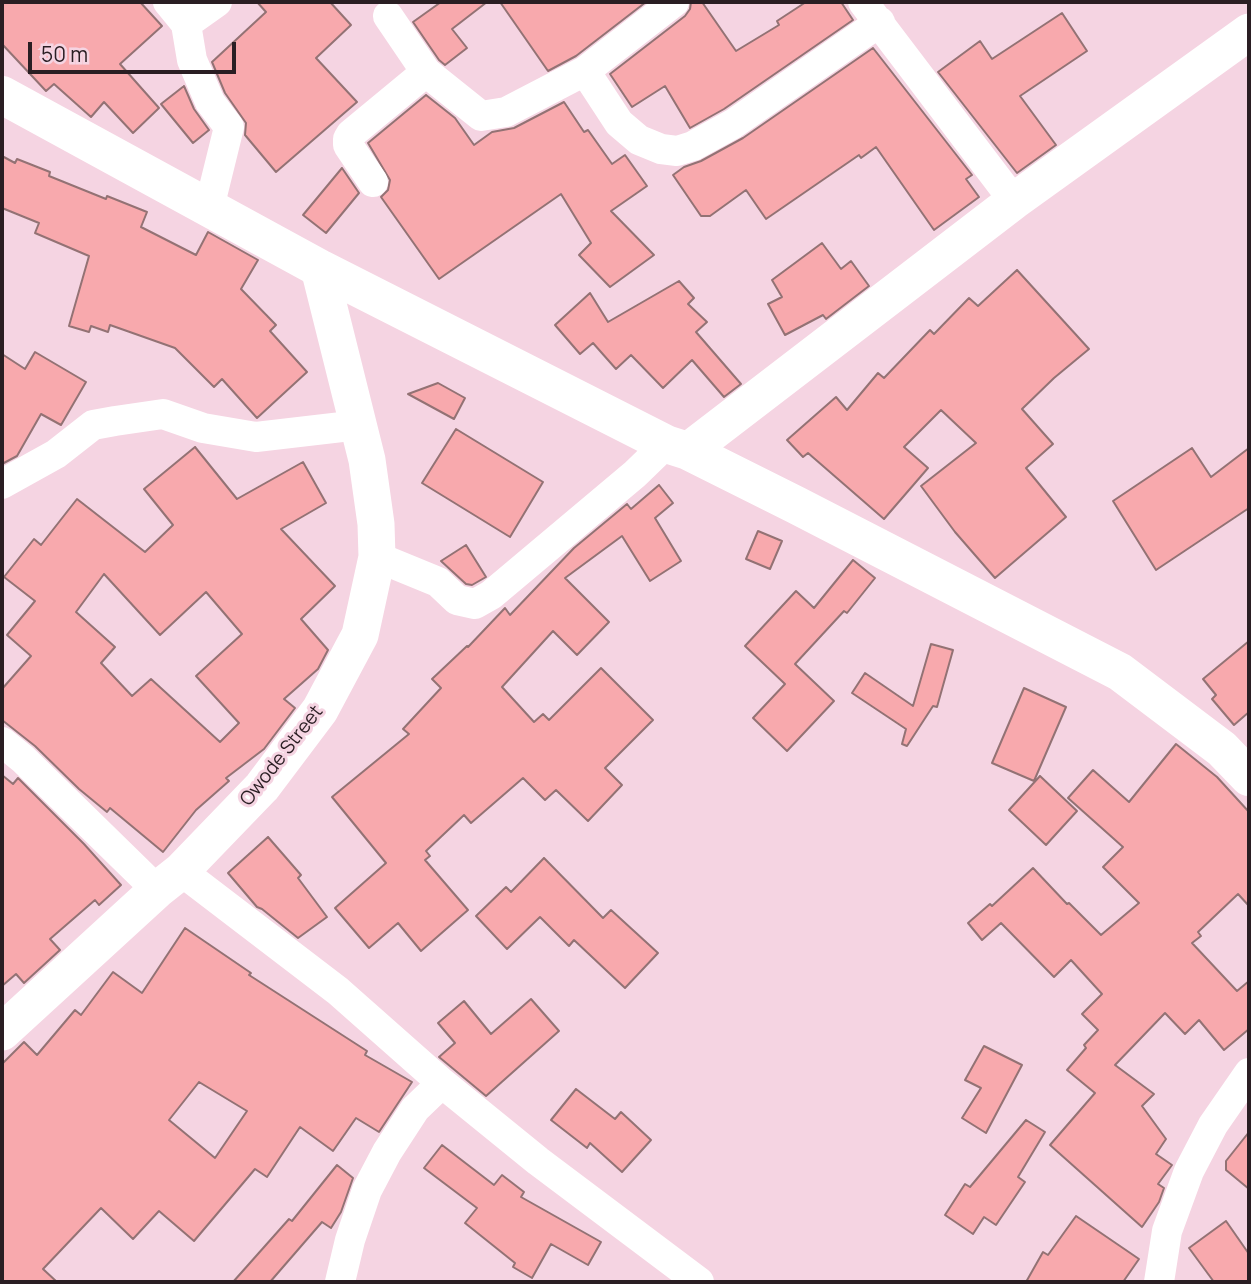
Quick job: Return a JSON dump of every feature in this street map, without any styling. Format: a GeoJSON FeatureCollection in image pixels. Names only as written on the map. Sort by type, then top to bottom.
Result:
{"type":"FeatureCollection","features":[{"type":"Feature","properties":{"kind":"main road"},"geometry":{"type":"LineString","coordinates":[[2,95],[319,268],[796,505],[1120,672],[1222,749],[1249,777]]}},
{"type":"Feature","properties":{"kind":"street"},"geometry":{"type":"LineString","coordinates":[[209,208],[229,127],[210,102],[192,60],[177,13],[217,2]]}},
{"type":"Feature","properties":{"kind":"street"},"geometry":{"type":"LineString","coordinates":[[390,6],[426,72],[481,116],[506,112],[585,71],[674,2]]}},
{"type":"Feature","properties":{"kind":"street"},"geometry":{"type":"LineString","coordinates":[[585,71],[620,123],[639,140],[662,149],[677,151],[693,146],[733,124],[871,12],[1014,201]]}},
{"type":"Feature","properties":{"kind":"street"},"geometry":{"type":"LineString","coordinates":[[377,557],[438,582],[457,600],[475,604],[500,587],[635,474],[677,448],[1249,32]]}},
{"type":"Feature","properties":{"kind":"street"},"geometry":{"type":"LineString","coordinates":[[373,182],[348,145],[348,139],[426,72]]}},
{"type":"Feature","properties":{"kind":"street","name":"Owode Street"},"geometry":{"type":"LineString","coordinates":[[2,1032],[169,881],[262,787],[320,710],[360,635],[377,557],[376,524],[359,425],[319,268]]}},
{"type":"Feature","properties":{"kind":"street"},"geometry":{"type":"LineString","coordinates":[[2,484],[56,454],[93,425],[116,421],[163,414],[203,428],[256,437],[359,425]]}},
{"type":"Feature","properties":{"kind":"street"},"geometry":{"type":"LineString","coordinates":[[2,742],[169,881],[338,991],[442,1083],[538,1161],[699,1282]]}},
{"type":"Feature","properties":{"kind":"street"},"geometry":{"type":"LineString","coordinates":[[1159,1282],[1167,1231],[1189,1171],[1213,1125],[1249,1073]]}},
{"type":"Feature","properties":{"kind":"street"},"geometry":{"type":"LineString","coordinates":[[340,1282],[350,1240],[367,1189],[415,1109],[442,1083]]}},
{"type":"Feature","properties":{"kind":"building"},"geometry":{"type":"Polygon","coordinates":[[[2,2],[140,2],[162,26],[120,64],[159,108],[133,133],[104,102],[91,117],[54,84],[46,91],[2,44],[2,2]]]}},
{"type":"Feature","properties":{"kind":"building"},"geometry":{"type":"Polygon","coordinates":[[[257,2],[330,2],[351,25],[316,58],[357,102],[276,172],[245,135],[246,123],[225,93],[212,62],[266,12],[257,2]]]}},
{"type":"Feature","properties":{"kind":"building"},"geometry":{"type":"Polygon","coordinates":[[[441,2],[487,2],[452,29],[467,48],[445,65],[413,22],[441,2]]]}},
{"type":"Feature","properties":{"kind":"building"},"geometry":{"type":"Polygon","coordinates":[[[500,2],[646,2],[576,56],[548,71],[500,2]]]}},
{"type":"Feature","properties":{"kind":"building"},"geometry":{"type":"Polygon","coordinates":[[[691,2],[702,2],[736,51],[779,25],[777,21],[806,2],[841,2],[853,20],[724,109],[690,128],[665,86],[632,107],[610,74],[685,16],[691,2]]]}},
{"type":"Feature","properties":{"kind":"building"},"geometry":{"type":"Polygon","coordinates":[[[1062,13],[1087,51],[1020,96],[1056,145],[1017,173],[938,72],[980,41],[992,59],[1062,13]]]}},
{"type":"Feature","properties":{"kind":"building"},"geometry":{"type":"Polygon","coordinates":[[[873,48],[972,175],[966,179],[979,197],[934,230],[876,147],[861,158],[859,155],[766,219],[746,190],[710,216],[701,216],[673,175],[743,138],[873,48]]]}},
{"type":"Feature","properties":{"kind":"building"},"geometry":{"type":"Polygon","coordinates":[[[184,86],[194,109],[209,130],[193,143],[161,104],[184,86]]]}},
{"type":"Feature","properties":{"kind":"building"},"geometry":{"type":"Polygon","coordinates":[[[426,95],[455,118],[474,145],[492,132],[514,128],[564,102],[584,132],[588,130],[612,164],[625,155],[647,186],[611,211],[654,255],[610,287],[579,255],[591,243],[561,194],[439,279],[381,197],[388,190],[390,180],[368,143],[426,95]]]}},
{"type":"Feature","properties":{"kind":"building"},"geometry":{"type":"Polygon","coordinates":[[[2,156],[15,163],[17,159],[50,172],[49,176],[106,199],[107,196],[147,212],[141,227],[196,255],[208,232],[258,260],[241,289],[276,325],[270,331],[307,372],[257,418],[222,379],[214,387],[175,348],[110,325],[108,332],[91,326],[89,332],[69,326],[89,256],[35,233],[39,223],[2,208],[2,156]]]}},
{"type":"Feature","properties":{"kind":"building"},"geometry":{"type":"Polygon","coordinates":[[[342,168],[359,193],[326,233],[303,215],[342,168]]]}},
{"type":"Feature","properties":{"kind":"building"},"geometry":{"type":"Polygon","coordinates":[[[822,243],[841,269],[851,261],[869,286],[826,319],[823,315],[785,335],[768,304],[782,297],[772,280],[822,243]]]}},
{"type":"Feature","properties":{"kind":"building"},"geometry":{"type":"Polygon","coordinates":[[[1017,270],[1089,349],[1022,409],[1053,444],[1026,468],[1066,517],[995,578],[955,532],[921,486],[976,443],[941,410],[904,447],[928,468],[884,519],[808,453],[803,457],[787,440],[836,397],[847,410],[878,373],[884,378],[930,330],[934,334],[969,298],[978,306],[1017,270]]]}},
{"type":"Feature","properties":{"kind":"building"},"geometry":{"type":"Polygon","coordinates":[[[679,281],[694,298],[688,304],[707,322],[696,332],[741,384],[724,397],[692,360],[663,388],[631,355],[616,369],[593,343],[580,354],[555,325],[590,293],[608,322],[679,281]]]}},
{"type":"Feature","properties":{"kind":"building"},"geometry":{"type":"Polygon","coordinates":[[[35,352],[86,382],[61,425],[41,414],[17,456],[2,464],[2,354],[25,369],[35,352]]]}},
{"type":"Feature","properties":{"kind":"building"},"geometry":{"type":"Polygon","coordinates":[[[438,383],[465,398],[454,419],[408,394],[438,383]]]}},
{"type":"Feature","properties":{"kind":"building"},"geometry":{"type":"Polygon","coordinates":[[[456,429],[543,482],[510,537],[422,483],[456,429]]]}},
{"type":"Feature","properties":{"kind":"building"},"geometry":{"type":"Polygon","coordinates":[[[195,447],[237,499],[303,462],[326,503],[281,529],[335,586],[301,619],[328,650],[318,669],[284,699],[295,708],[264,749],[226,778],[229,781],[196,810],[163,852],[110,808],[107,812],[35,746],[2,720],[2,689],[31,656],[7,635],[35,601],[4,577],[34,539],[41,545],[77,499],[145,552],[173,525],[144,489],[195,447]],[[104,574],[76,612],[115,647],[101,663],[132,696],[151,679],[220,742],[239,723],[196,676],[242,634],[206,592],[160,635],[104,574]]]}},
{"type":"Feature","properties":{"kind":"building"},"geometry":{"type":"Polygon","coordinates":[[[1192,448],[1211,477],[1249,448],[1249,508],[1156,570],[1113,501],[1192,448]]]}},
{"type":"Feature","properties":{"kind":"building"},"geometry":{"type":"Polygon","coordinates":[[[659,485],[673,503],[655,518],[681,561],[650,581],[622,536],[565,578],[609,622],[577,655],[553,631],[502,687],[534,722],[543,714],[549,720],[601,668],[653,720],[605,768],[622,785],[588,821],[556,790],[545,800],[523,778],[471,823],[464,815],[426,851],[430,856],[425,860],[468,910],[421,951],[398,923],[369,948],[335,908],[386,863],[332,797],[409,734],[403,729],[441,688],[432,679],[468,647],[505,608],[510,615],[574,548],[627,504],[631,509],[659,485]]]}},
{"type":"Feature","properties":{"kind":"building"},"geometry":{"type":"Polygon","coordinates":[[[758,531],[782,541],[770,569],[746,559],[758,531]]]}},
{"type":"Feature","properties":{"kind":"building"},"geometry":{"type":"Polygon","coordinates":[[[466,545],[486,577],[472,585],[466,584],[441,561],[466,545]]]}},
{"type":"Feature","properties":{"kind":"building"},"geometry":{"type":"Polygon","coordinates":[[[853,560],[875,578],[847,613],[844,611],[795,664],[834,701],[787,751],[753,718],[785,684],[745,646],[796,591],[814,608],[853,560]]]}},
{"type":"Feature","properties":{"kind":"building"},"geometry":{"type":"Polygon","coordinates":[[[1249,641],[1249,712],[1234,725],[1212,699],[1216,695],[1203,679],[1249,641]]]}},
{"type":"Feature","properties":{"kind":"building"},"geometry":{"type":"Polygon","coordinates":[[[931,644],[953,650],[937,707],[933,706],[907,746],[902,744],[906,729],[852,693],[865,673],[913,706],[931,644]]]}},
{"type":"Feature","properties":{"kind":"building"},"geometry":{"type":"Polygon","coordinates":[[[1024,688],[1066,707],[1034,781],[992,763],[1024,688]]]}},
{"type":"Feature","properties":{"kind":"building"},"geometry":{"type":"Polygon","coordinates":[[[1176,744],[1217,777],[1249,812],[1249,906],[1238,894],[1198,932],[1201,936],[1192,943],[1237,991],[1249,981],[1249,1029],[1224,1050],[1199,1020],[1185,1034],[1165,1013],[1115,1065],[1154,1094],[1142,1106],[1166,1139],[1156,1154],[1172,1165],[1158,1184],[1164,1188],[1159,1202],[1142,1227],[1050,1145],[1095,1093],[1067,1070],[1098,1030],[1082,1014],[1102,994],[1071,960],[1054,977],[1001,923],[982,940],[968,923],[990,904],[992,906],[1033,868],[1101,935],[1139,903],[1103,867],[1123,847],[1068,798],[1093,770],[1129,802],[1176,744]]]}},
{"type":"Feature","properties":{"kind":"building"},"geometry":{"type":"Polygon","coordinates":[[[2,775],[13,784],[18,778],[121,885],[99,905],[95,900],[50,939],[60,950],[24,983],[16,974],[2,986],[2,775]]]}},
{"type":"Feature","properties":{"kind":"building"},"geometry":{"type":"Polygon","coordinates":[[[1040,776],[1077,811],[1046,845],[1009,810],[1040,776]]]}},
{"type":"Feature","properties":{"kind":"building"},"geometry":{"type":"Polygon","coordinates":[[[268,837],[301,875],[298,878],[327,917],[298,938],[257,907],[228,873],[268,837]]]}},
{"type":"Feature","properties":{"kind":"building"},"geometry":{"type":"Polygon","coordinates":[[[544,858],[603,918],[611,910],[658,953],[625,988],[574,940],[569,946],[540,917],[507,949],[476,916],[506,887],[511,892],[544,858]]]}},
{"type":"Feature","properties":{"kind":"building"},"geometry":{"type":"Polygon","coordinates":[[[185,928],[251,973],[249,975],[367,1051],[365,1055],[412,1082],[379,1132],[356,1118],[333,1151],[300,1127],[267,1177],[255,1169],[194,1241],[159,1211],[133,1239],[101,1208],[43,1269],[57,1282],[2,1282],[2,1064],[24,1042],[37,1055],[75,1010],[81,1015],[113,972],[142,993],[185,928]],[[199,1082],[169,1120],[215,1158],[247,1111],[199,1082]]]}},
{"type":"Feature","properties":{"kind":"building"},"geometry":{"type":"Polygon","coordinates":[[[531,999],[559,1031],[486,1096],[439,1057],[455,1043],[438,1023],[464,1001],[491,1034],[531,999]]]}},
{"type":"Feature","properties":{"kind":"building"},"geometry":{"type":"Polygon","coordinates":[[[984,1046],[1022,1065],[986,1133],[962,1118],[981,1088],[965,1080],[984,1046]]]}},
{"type":"Feature","properties":{"kind":"building"},"geometry":{"type":"Polygon","coordinates":[[[576,1089],[615,1119],[621,1112],[651,1140],[622,1172],[590,1143],[587,1148],[551,1120],[576,1089]]]}},
{"type":"Feature","properties":{"kind":"building"},"geometry":{"type":"Polygon","coordinates":[[[1026,1120],[1045,1132],[1018,1177],[1025,1182],[996,1225],[984,1217],[973,1234],[945,1215],[965,1184],[970,1187],[1026,1120]]]}},
{"type":"Feature","properties":{"kind":"building"},"geometry":{"type":"Polygon","coordinates":[[[1249,1132],[1249,1189],[1226,1170],[1226,1161],[1249,1132]]]}},
{"type":"Feature","properties":{"kind":"building"},"geometry":{"type":"Polygon","coordinates":[[[442,1145],[494,1185],[502,1175],[524,1192],[521,1197],[601,1242],[588,1265],[551,1244],[532,1278],[513,1267],[515,1263],[465,1223],[477,1208],[424,1168],[442,1145]]]}},
{"type":"Feature","properties":{"kind":"building"},"geometry":{"type":"Polygon","coordinates":[[[337,1165],[353,1178],[341,1212],[331,1228],[322,1222],[270,1282],[233,1282],[289,1219],[292,1221],[337,1165]]]}},
{"type":"Feature","properties":{"kind":"building"},"geometry":{"type":"Polygon","coordinates":[[[1076,1216],[1139,1259],[1123,1282],[1026,1282],[1043,1252],[1048,1255],[1076,1216]]]}},
{"type":"Feature","properties":{"kind":"building"},"geometry":{"type":"Polygon","coordinates":[[[1226,1221],[1249,1254],[1249,1282],[1214,1282],[1189,1248],[1226,1221]]]}}]}
